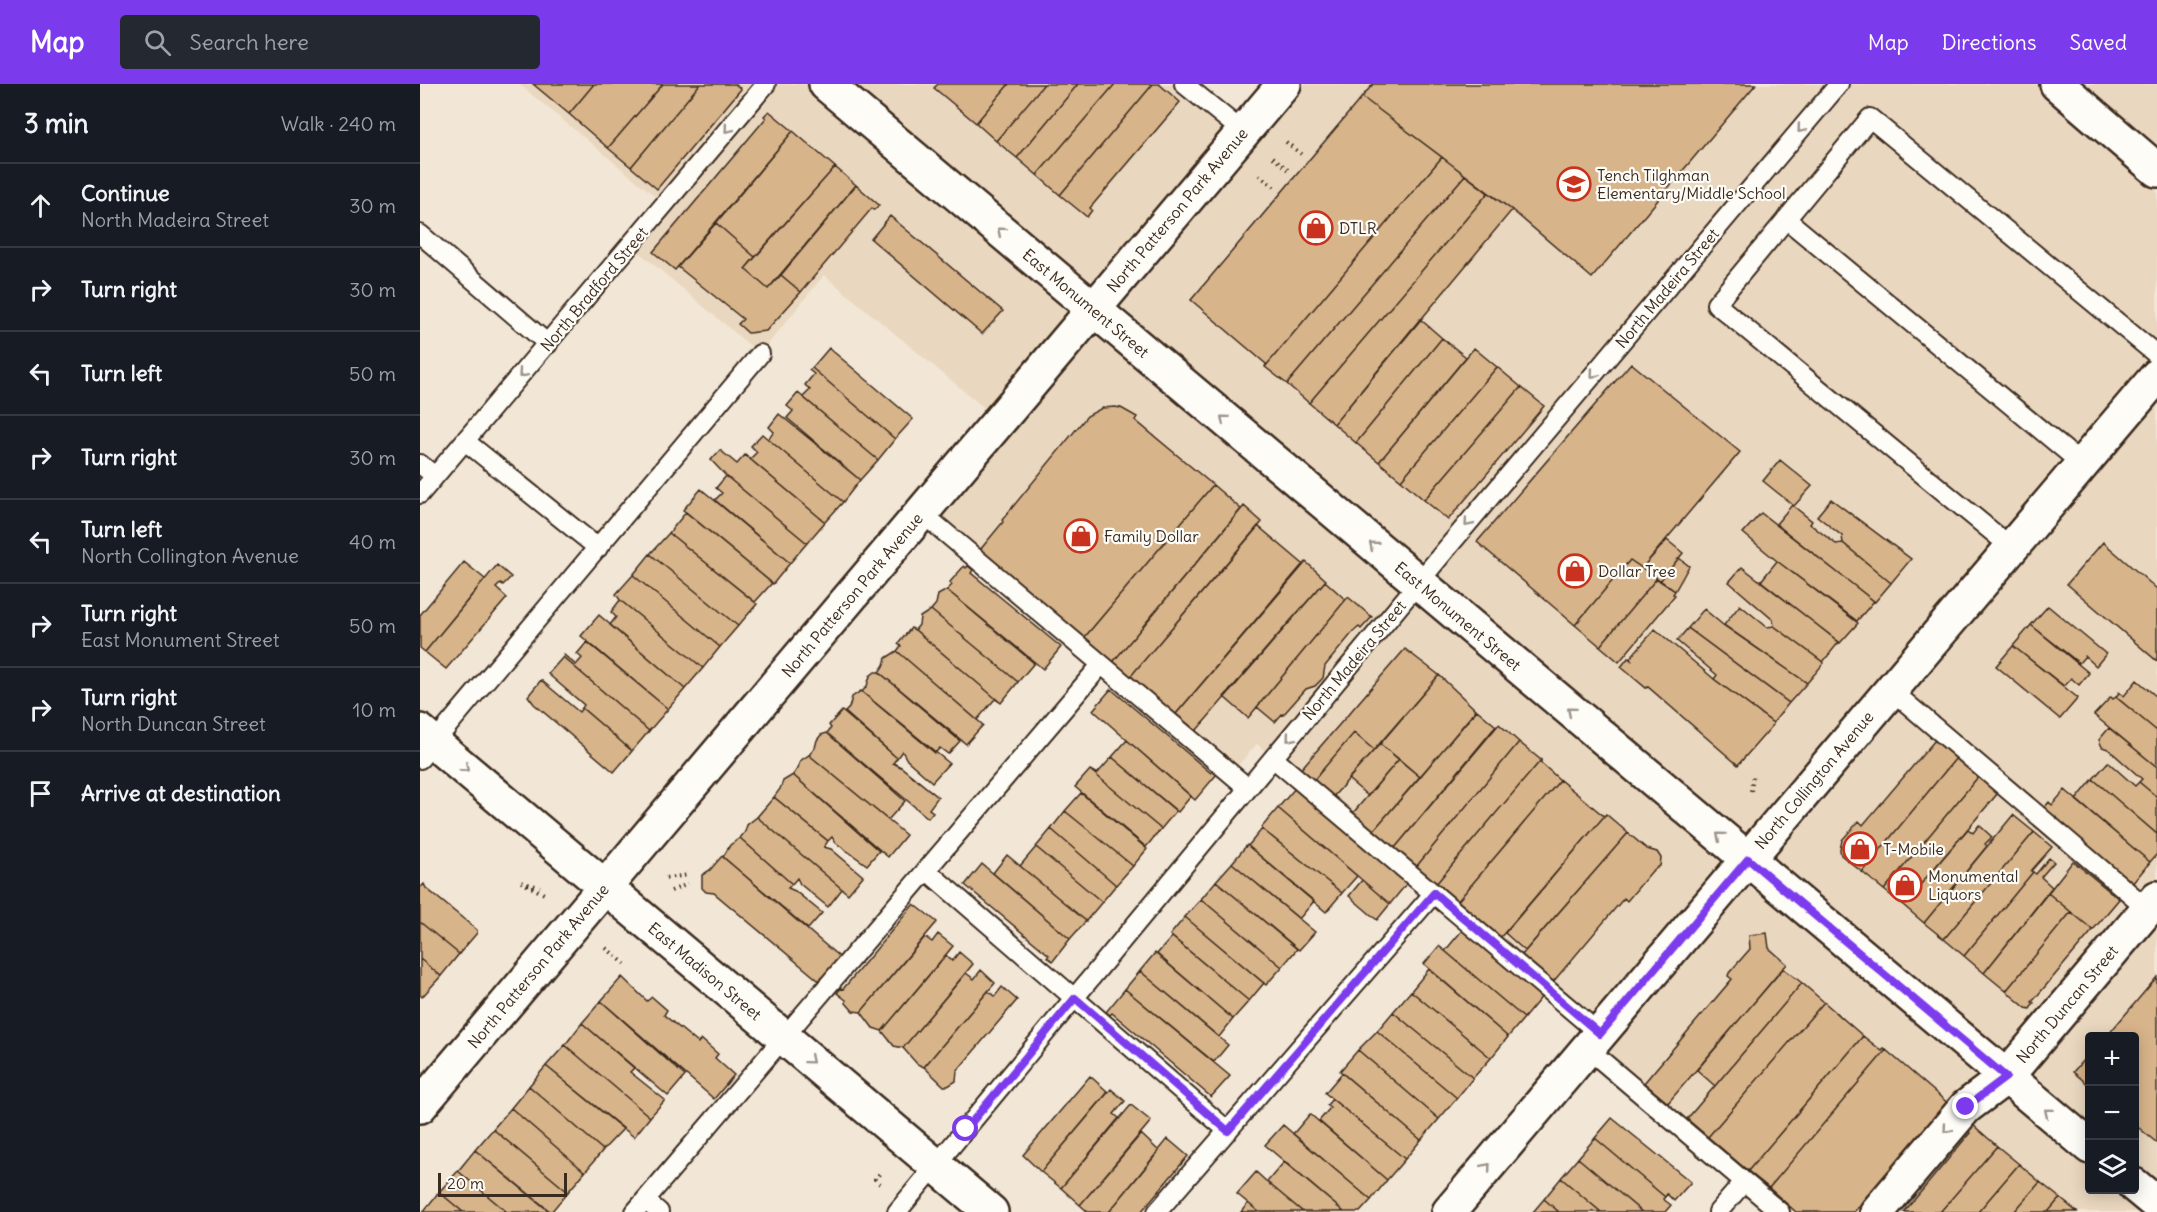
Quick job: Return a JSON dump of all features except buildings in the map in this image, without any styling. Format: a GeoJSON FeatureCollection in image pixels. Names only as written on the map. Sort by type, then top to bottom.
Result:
{"type":"FeatureCollection","features":[{"type":"Feature","properties":{"kind":"street","name":"East Monument Street"},"geometry":{"type":"LineString","coordinates":[[826,84],[2085,1143]]}},
{"type":"Feature","properties":{"kind":"street","name":"North Patterson Park Avenue"},"geometry":{"type":"LineString","coordinates":[[420,1106],[1284,84]]}},
{"type":"Feature","properties":{"kind":"street"},"geometry":{"type":"LineString","coordinates":[[2064,86],[2157,170]]}},
{"type":"Feature","properties":{"kind":"street","name":"North Collington Avenue"},"geometry":{"type":"LineString","coordinates":[[1449,1212],[2157,376]]}},
{"type":"Feature","properties":{"kind":"street","name":"East Madison Street"},"geometry":{"type":"LineString","coordinates":[[425,744],[605,887],[991,1212]]}},
{"type":"Feature","properties":{"kind":"street","name":"North Duncan Street"},"geometry":{"type":"LineString","coordinates":[[1877,1212],[1966,1107],[2006,1077],[2152,903]]}},
{"type":"Feature","properties":{"kind":"street"},"geometry":{"type":"LineString","coordinates":[[2139,1189],[2157,1204]]}},
{"type":"Feature","properties":{"kind":"lane","name":"North Bradford Street"},"geometry":{"type":"LineString","coordinates":[[420,494],[766,84]]}},
{"type":"Feature","properties":{"kind":"lane"},"geometry":{"type":"LineString","coordinates":[[1185,84],[1243,132]]}},
{"type":"Feature","properties":{"kind":"lane","name":"North Madeira Street"},"geometry":{"type":"LineString","coordinates":[[897,1212],[1418,583],[1839,84]]}},
{"type":"Feature","properties":{"kind":"lane"},"geometry":{"type":"LineString","coordinates":[[2012,548],[1716,304],[1870,118],[2157,355]]}},
{"type":"Feature","properties":{"kind":"lane"},"geometry":{"type":"LineString","coordinates":[[1786,219],[2082,465]]}},
{"type":"Feature","properties":{"kind":"lane"},"geometry":{"type":"LineString","coordinates":[[420,234],[548,344]]}},
{"type":"Feature","properties":{"kind":"lane"},"geometry":{"type":"LineString","coordinates":[[425,744],[598,548],[760,354]]}},
{"type":"Feature","properties":{"kind":"lane"},"geometry":{"type":"LineString","coordinates":[[465,441],[598,548]]}},
{"type":"Feature","properties":{"kind":"lane"},"geometry":{"type":"LineString","coordinates":[[420,464],[435,476]]}},
{"type":"Feature","properties":{"kind":"lane"},"geometry":{"type":"LineString","coordinates":[[922,513],[1248,788]]}},
{"type":"Feature","properties":{"kind":"lane"},"geometry":{"type":"LineString","coordinates":[[659,1212],[640,1206],[1101,665]]}},
{"type":"Feature","properties":{"kind":"lane"},"geometry":{"type":"LineString","coordinates":[[1891,690],[2152,903]]}},
{"type":"Feature","properties":{"kind":"lane"},"geometry":{"type":"LineString","coordinates":[[1273,758],[1434,893],[1744,1182],[1780,1212]]}},
{"type":"Feature","properties":{"kind":"lane"},"geometry":{"type":"LineString","coordinates":[[926,870],[1228,1131]]}},
{"type":"Feature","properties":{"kind":"lane"},"geometry":{"type":"LineString","coordinates":[[1157,1212],[1434,893]]}},
{"type":"Feature","properties":{"kind":"lane"},"geometry":{"type":"LineString","coordinates":[[1718,1212],[1744,1182]]}},
{"type":"Feature","properties":{"kind":"path"},"geometry":{"type":"LineString","coordinates":[[1283,139],[1301,154]]}},
{"type":"Feature","properties":{"kind":"path"},"geometry":{"type":"LineString","coordinates":[[1270,155],[1288,170]]}},
{"type":"Feature","properties":{"kind":"path"},"geometry":{"type":"LineString","coordinates":[[1256,173],[1274,187]]}},
{"type":"Feature","properties":{"kind":"path"},"geometry":{"type":"LineString","coordinates":[[1751,791],[1753,775]]}},
{"type":"Feature","properties":{"kind":"path"},"geometry":{"type":"LineString","coordinates":[[666,878],[689,875]]}},
{"type":"Feature","properties":{"kind":"path"},"geometry":{"type":"LineString","coordinates":[[540,887],[521,882],[544,894]]}},
{"type":"Feature","properties":{"kind":"path"},"geometry":{"type":"LineString","coordinates":[[667,892],[688,884]]}},
{"type":"Feature","properties":{"kind":"path"},"geometry":{"type":"LineString","coordinates":[[606,948],[625,964],[616,949]]}},
{"type":"Feature","properties":{"kind":"path"},"geometry":{"type":"LineString","coordinates":[[875,1179],[881,1172]]}},
{"type":"Feature","properties":{"kind":"shaded area"},"geometry":{"type":"Polygon","coordinates":[[[519,84],[1184,84],[1243,131],[1283,84],[2157,84],[2157,1212],[1781,1212],[1257,744],[1232,772],[922,513],[999,420],[824,275],[760,354],[633,247],[667,206],[519,84]]]}},
{"type":"Feature","properties":{"kind":"place","name":"Tench Tilghman Elementary/Middle School"},"geometry":{"type":"Point","coordinates":[1574,184]}},
{"type":"Feature","properties":{"kind":"place","name":"DTLR"},"geometry":{"type":"Point","coordinates":[1316,228]}},
{"type":"Feature","properties":{"kind":"place","name":"Family Dollar"},"geometry":{"type":"Point","coordinates":[1081,536]}},
{"type":"Feature","properties":{"kind":"place","name":"Dollar Tree"},"geometry":{"type":"Point","coordinates":[1575,571]}},
{"type":"Feature","properties":{"kind":"place","name":"T-Mobile"},"geometry":{"type":"Point","coordinates":[1860,849]}},
{"type":"Feature","properties":{"kind":"place","name":"Monumental Liquors"},"geometry":{"type":"Point","coordinates":[1905,885]}},
{"type":"Feature","properties":{"kind":"route"},"geometry":{"type":"LineString","coordinates":[[966,1129],[1075,998],[1228,1131],[1434,893],[1600,1034],[1748,859],[2006,1077],[1966,1107]]}}]}
